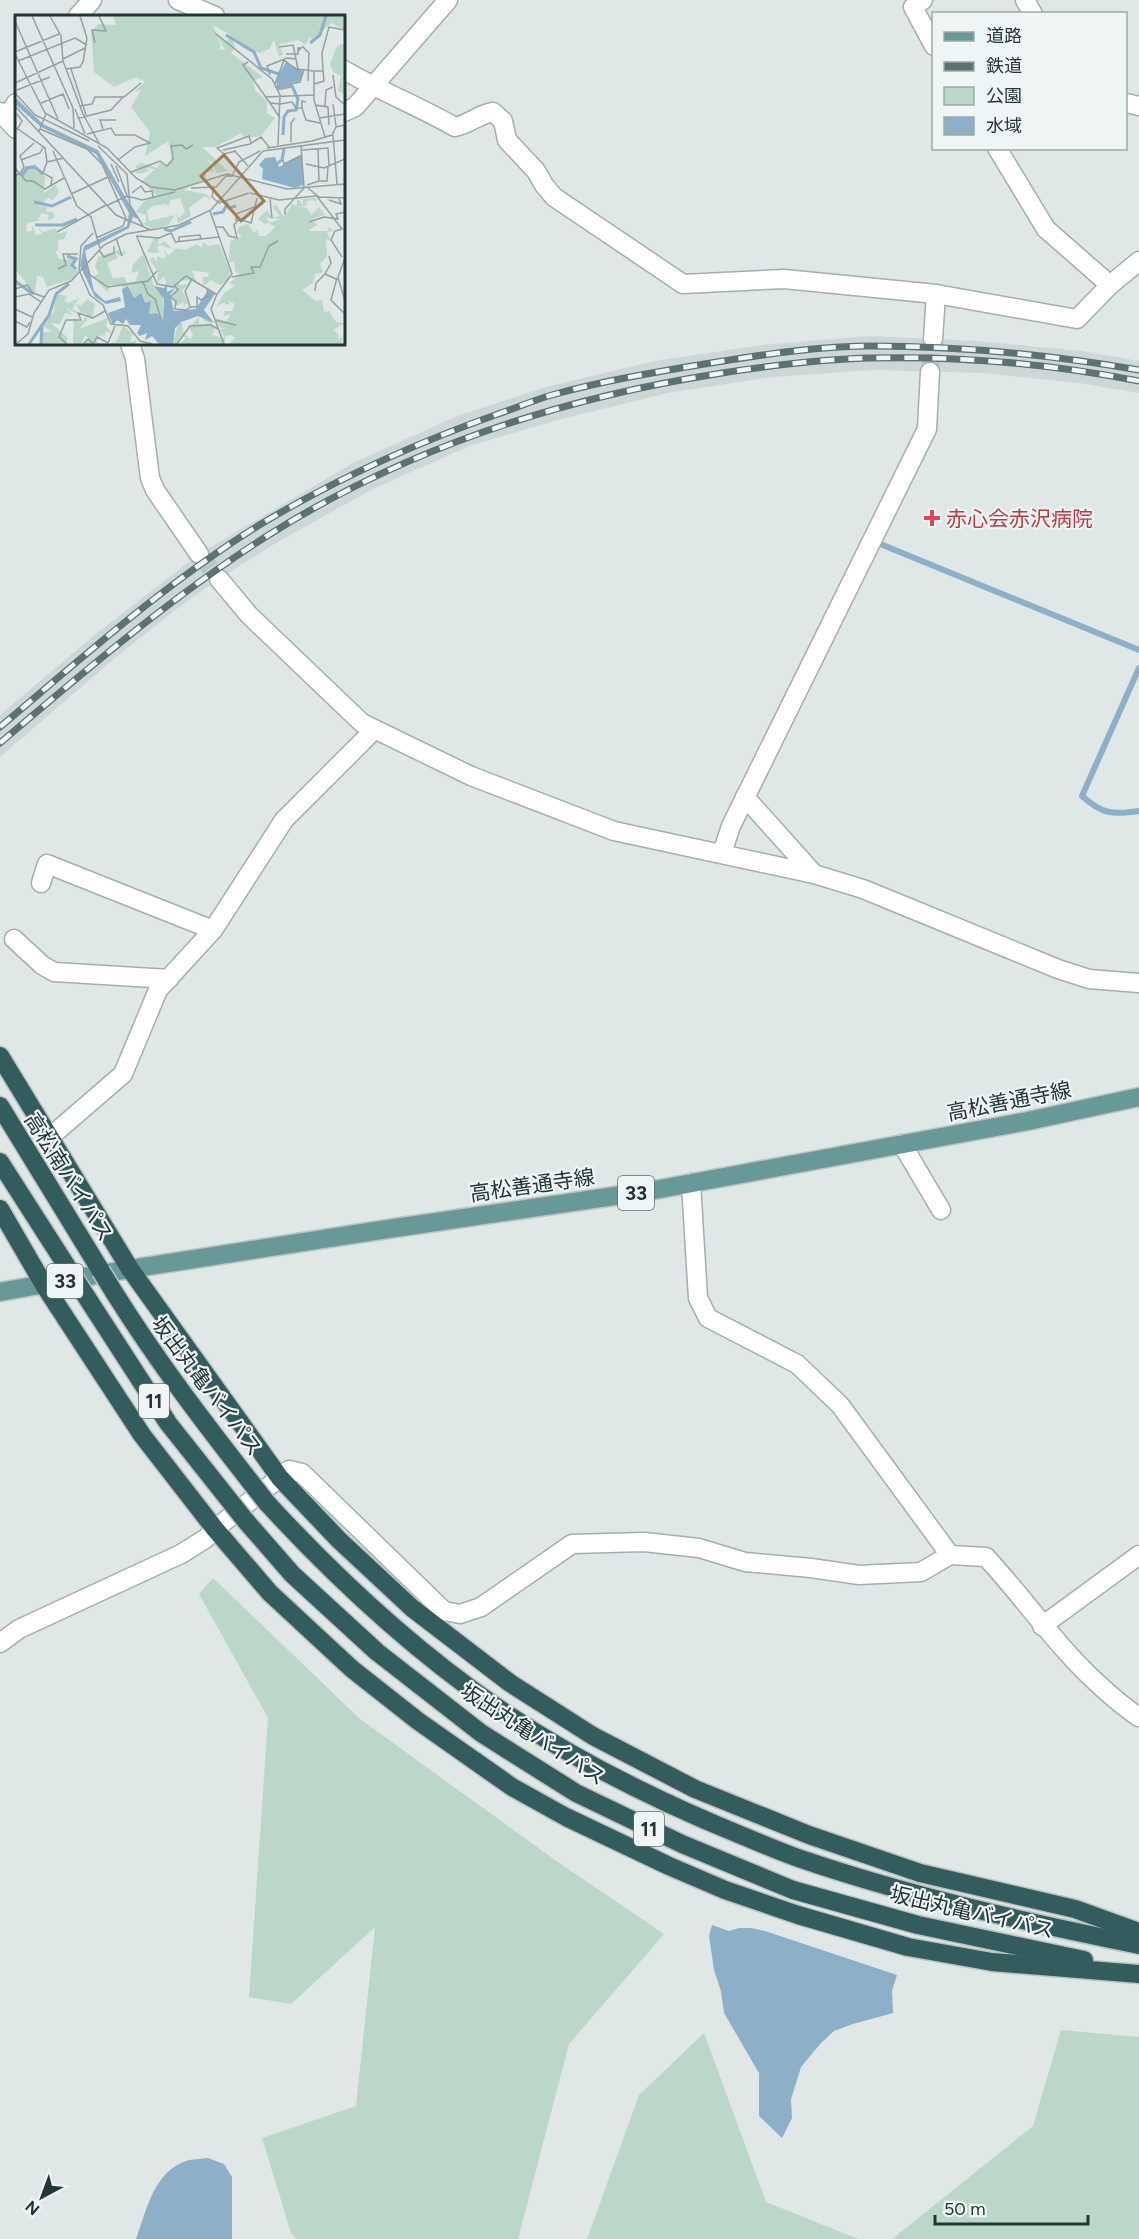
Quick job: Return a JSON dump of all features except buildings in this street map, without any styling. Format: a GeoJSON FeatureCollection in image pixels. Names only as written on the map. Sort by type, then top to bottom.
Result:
{"type":"FeatureCollection","features":[{"type":"Feature","properties":{"kind":"highway"},"geometry":{"type":"LineString","coordinates":[[0,1056],[130,1269],[280,1478],[339,1540],[412,1608],[510,1683],[593,1736],[695,1789],[809,1835],[920,1873],[1075,1909],[1139,1932]]}},
{"type":"Feature","properties":{"kind":"highway","name":"高松南バイパス"},"geometry":{"type":"LineString","coordinates":[[0,1106],[101,1270]]}},
{"type":"Feature","properties":{"kind":"highway","name":"坂出丸亀バイパス"},"geometry":{"type":"LineString","coordinates":[[0,1162],[168,1423],[245,1520],[292,1574],[377,1652],[481,1733],[576,1793],[682,1845],[793,1890],[918,1925],[1139,1973]]}},
{"type":"Feature","properties":{"kind":"highway"},"geometry":{"type":"LineString","coordinates":[[0,1209],[44,1285],[142,1435],[214,1529],[270,1593],[352,1669],[418,1720],[512,1787],[566,1817],[669,1866],[725,1890],[798,1915],[908,1947],[992,1962],[1139,1973]]}},
{"type":"Feature","properties":{"kind":"highway","name":"坂出丸亀バイパス"},"geometry":{"type":"LineString","coordinates":[[101,1270],[133,1324],[192,1407],[267,1503],[314,1554],[396,1629],[495,1706],[578,1758],[682,1811],[803,1860],[921,1895],[1068,1931],[1139,1945]]}},
{"type":"Feature","properties":{"kind":"main road","name":"高松善通寺線"},"geometry":{"type":"LineString","coordinates":[[0,1292],[130,1269],[691,1183],[1139,1097]]}},
{"type":"Feature","properties":{"kind":"street"},"geometry":{"type":"LineString","coordinates":[[178,0],[214,15]]}},
{"type":"Feature","properties":{"kind":"street"},"geometry":{"type":"LineString","coordinates":[[345,112],[355,107],[448,0]]}},
{"type":"Feature","properties":{"kind":"street"},"geometry":{"type":"LineString","coordinates":[[923,0],[913,7],[932,44]]}},
{"type":"Feature","properties":{"kind":"street"},"geometry":{"type":"LineString","coordinates":[[345,71],[455,127],[468,124],[484,113],[494,112],[503,121],[507,140],[530,164],[554,197],[683,284],[784,279],[936,294],[1077,319],[1110,285],[1139,261]]}},
{"type":"Feature","properties":{"kind":"street"},"geometry":{"type":"LineString","coordinates":[[998,150],[1046,229],[1110,285]]}},
{"type":"Feature","properties":{"kind":"street"},"geometry":{"type":"LineString","coordinates":[[933,339],[936,294]]}},
{"type":"Feature","properties":{"kind":"street"},"geometry":{"type":"LineString","coordinates":[[130,345],[135,359],[150,478],[155,490],[199,554]]}},
{"type":"Feature","properties":{"kind":"street"},"geometry":{"type":"LineString","coordinates":[[722,853],[731,826],[745,797],[927,429],[930,372]]}},
{"type":"Feature","properties":{"kind":"street"},"geometry":{"type":"LineString","coordinates":[[219,579],[249,615],[362,723],[471,776],[614,831],[814,874],[863,889],[1058,969],[1089,979],[1139,983]]}},
{"type":"Feature","properties":{"kind":"street"},"geometry":{"type":"LineString","coordinates":[[50,1137],[123,1074],[158,990],[213,930],[284,820],[374,730]]}},
{"type":"Feature","properties":{"kind":"street"},"geometry":{"type":"LineString","coordinates":[[745,797],[814,874]]}},
{"type":"Feature","properties":{"kind":"street"},"geometry":{"type":"LineString","coordinates":[[41,883],[47,864],[213,930]]}},
{"type":"Feature","properties":{"kind":"street"},"geometry":{"type":"LineString","coordinates":[[14,939],[42,965],[54,972],[168,979]]}},
{"type":"Feature","properties":{"kind":"street"},"geometry":{"type":"LineString","coordinates":[[902,1144],[941,1210]]}},
{"type":"Feature","properties":{"kind":"street"},"geometry":{"type":"LineString","coordinates":[[691,1183],[698,1298],[708,1318],[797,1364],[840,1405],[950,1555]]}},
{"type":"Feature","properties":{"kind":"street"},"geometry":{"type":"LineString","coordinates":[[0,1643],[19,1629],[181,1554],[205,1539],[214,1529],[289,1470],[302,1473],[444,1611],[460,1614],[480,1607],[572,1544],[644,1542],[699,1548],[745,1562],[859,1575],[921,1572],[950,1555],[986,1557],[1070,1657],[1125,1709],[1139,1717]]}},
{"type":"Feature","properties":{"kind":"street"},"geometry":{"type":"LineString","coordinates":[[1042,1626],[1139,1555]]}},
{"type":"Feature","properties":{"kind":"shaded area"},"geometry":{"type":"Polygon","coordinates":[[[870,336],[977,341],[1082,351],[1139,361],[1139,393],[1079,383],[982,373],[874,370],[772,377],[668,393],[558,420],[472,445],[371,490],[276,543],[219,579],[115,658],[0,757],[0,715],[93,636],[199,554],[353,463],[457,416],[546,387],[654,361],[762,345],[870,336]]]}},
{"type":"Feature","properties":{"kind":"green space"},"geometry":{"type":"Polygon","coordinates":[[[213,1578],[360,1719],[555,1860],[664,1934],[569,2044],[518,2239],[297,2239],[291,2233],[262,2138],[356,2106],[375,1927],[291,2004],[249,1997],[268,1718],[199,1594],[213,1578]]]}},
{"type":"Feature","properties":{"kind":"green space"},"geometry":{"type":"Polygon","coordinates":[[[1061,2030],[1139,2037],[1139,2239],[892,2239],[1033,2126],[1061,2030]]]}},
{"type":"Feature","properties":{"kind":"green space"},"geometry":{"type":"Polygon","coordinates":[[[704,2033],[766,2202],[858,2239],[587,2239],[639,2095],[704,2033]]]}},
{"type":"Feature","properties":{"kind":"water"},"geometry":{"type":"Polygon","coordinates":[[[712,1925],[729,1931],[751,1928],[765,1931],[897,1975],[892,1991],[893,2013],[834,2031],[801,2067],[791,2099],[792,2118],[782,2138],[759,2116],[759,2073],[724,2013],[709,1936],[712,1925]]]}},
{"type":"Feature","properties":{"kind":"water"},"geometry":{"type":"Polygon","coordinates":[[[208,2158],[224,2164],[232,2177],[232,2239],[136,2239],[148,2203],[160,2181],[168,2172],[189,2160],[208,2158]]]}},
{"type":"Feature","properties":{"kind":"waterway"},"geometry":{"type":"LineString","coordinates":[[873,541],[1139,650]]}},
{"type":"Feature","properties":{"kind":"waterway"},"geometry":{"type":"LineString","coordinates":[[1139,668],[1082,796],[1108,812],[1139,811]]}},
{"type":"Feature","properties":{"kind":"tunnel"},"geometry":{"type":"LineString","coordinates":[[930,372],[933,339]]}},
{"type":"Feature","properties":{"kind":"tunnel"},"geometry":{"type":"LineString","coordinates":[[199,554],[219,579]]}},
{"type":"Feature","properties":{"kind":"railway"},"geometry":{"type":"LineString","coordinates":[[0,727],[159,595],[226,546],[261,524],[377,463],[467,425],[545,397],[613,380],[696,365],[794,351],[853,346],[906,346],[1006,352],[1139,370]]}},
{"type":"Feature","properties":{"kind":"railway"},"geometry":{"type":"LineString","coordinates":[[0,743],[163,609],[231,559],[319,505],[372,478],[483,432],[598,398],[716,374],[794,363],[852,359],[939,358],[1006,362],[1139,381]]}},
{"type":"Feature","properties":{"kind":"place","name":"赤心会赤沢病院"},"geometry":{"type":"Point","coordinates":[932,518]}}]}
